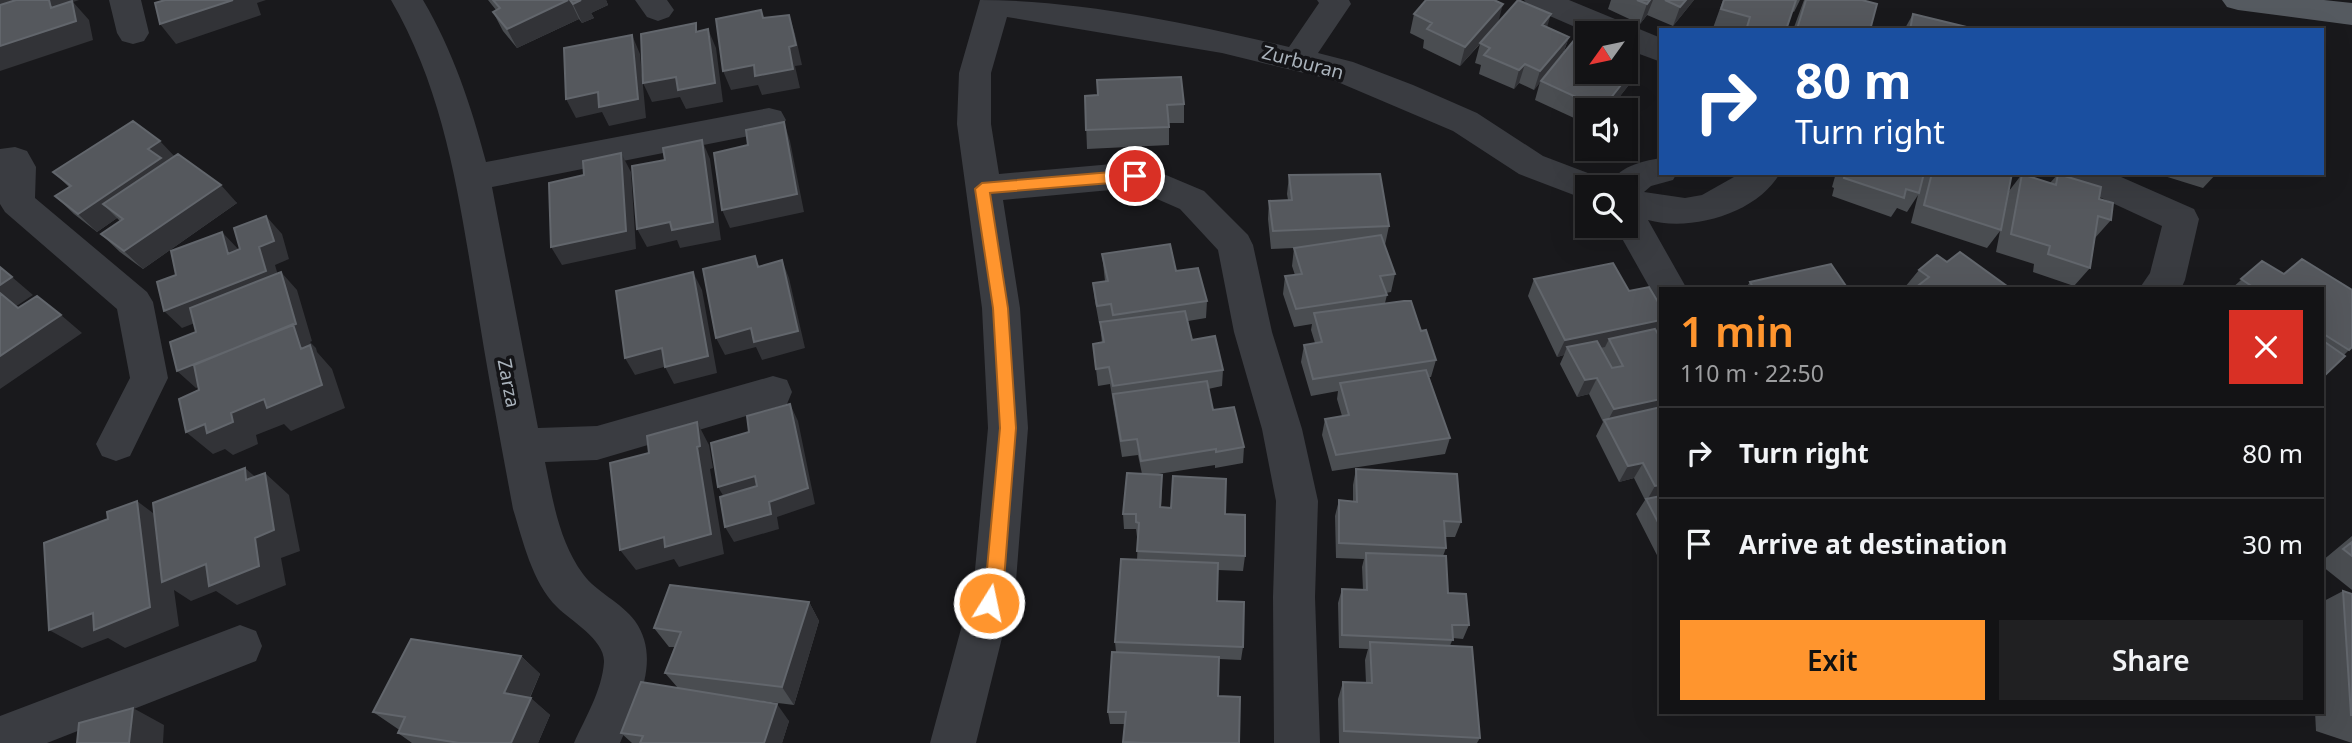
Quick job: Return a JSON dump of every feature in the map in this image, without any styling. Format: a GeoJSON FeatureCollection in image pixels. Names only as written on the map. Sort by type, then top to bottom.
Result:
{"type":"FeatureCollection","features":[{"type":"Feature","properties":{"kind":"main road"},"geometry":{"type":"LineString","coordinates":[[2238,0],[2352,14]]}},
{"type":"Feature","properties":{"kind":"street"},"geometry":{"type":"LineString","coordinates":[[125,0],[133,33]]}},
{"type":"Feature","properties":{"kind":"street","name":"Zarza"},"geometry":{"type":"LineString","coordinates":[[407,0],[424,29],[453,99],[473,178],[534,509],[549,556],[569,590],[620,635],[625,661],[617,699],[597,743]]}},
{"type":"Feature","properties":{"kind":"street"},"geometry":{"type":"LineString","coordinates":[[1298,58],[1335,4],[1333,0]]}},
{"type":"Feature","properties":{"kind":"street"},"geometry":{"type":"LineString","coordinates":[[1540,0],[1590,21]]}},
{"type":"Feature","properties":{"kind":"street"},"geometry":{"type":"LineString","coordinates":[[953,743],[995,580],[1008,428],[1001,308],[974,124],[975,73],[995,2]]}},
{"type":"Feature","properties":{"kind":"street","name":"Zurburan"},"geometry":{"type":"LineString","coordinates":[[995,2],[1222,42],[1341,70],[1465,122],[1531,165],[1575,182]]}},
{"type":"Feature","properties":{"kind":"street"},"geometry":{"type":"LineString","coordinates":[[1638,42],[1659,50]]}},
{"type":"Feature","properties":{"kind":"street"},"geometry":{"type":"LineString","coordinates":[[473,178],[769,120]]}},
{"type":"Feature","properties":{"kind":"street"},"geometry":{"type":"LineString","coordinates":[[0,162],[15,160],[19,167],[17,203],[134,302],[149,377],[116,444]]}},
{"type":"Feature","properties":{"kind":"street"},"geometry":{"type":"LineString","coordinates":[[1638,177],[1659,170]]}},
{"type":"Feature","properties":{"kind":"street"},"geometry":{"type":"LineString","coordinates":[[1638,204],[1651,210],[1691,212],[1725,201],[1760,175]]}},
{"type":"Feature","properties":{"kind":"street"},"geometry":{"type":"LineString","coordinates":[[2083,175],[2181,219],[2166,281],[2159,287]]}},
{"type":"Feature","properties":{"kind":"street"},"geometry":{"type":"LineString","coordinates":[[982,189],[1135,176],[1192,200],[1235,246],[1253,332],[1282,429],[1297,501],[1294,597],[1297,743]]}},
{"type":"Feature","properties":{"kind":"street"},"geometry":{"type":"LineString","coordinates":[[1638,235],[1668,287]]}},
{"type":"Feature","properties":{"kind":"street"},"geometry":{"type":"LineString","coordinates":[[522,446],[597,443],[773,392]]}},
{"type":"Feature","properties":{"kind":"street"},"geometry":{"type":"LineString","coordinates":[[0,738],[240,646]]}},
{"type":"Feature","properties":{"kind":"building"},"geometry":{"type":"Polygon","coordinates":[[[16,0],[49,0],[51,8],[72,1],[76,21],[0,46],[0,5],[16,0]]]}},
{"type":"Feature","properties":{"kind":"building"},"geometry":{"type":"Polygon","coordinates":[[[165,0],[233,0],[160,24],[155,3],[165,0]]]}},
{"type":"Feature","properties":{"kind":"building"},"geometry":{"type":"Polygon","coordinates":[[[493,0],[568,0],[507,29],[493,12],[500,8],[493,0]]]}},
{"type":"Feature","properties":{"kind":"building"},"geometry":{"type":"Polygon","coordinates":[[[1426,0],[1494,0],[1503,4],[1465,47],[1427,29],[1432,23],[1414,14],[1426,0]]]}},
{"type":"Feature","properties":{"kind":"building"},"geometry":{"type":"Polygon","coordinates":[[[1518,0],[1551,14],[1542,25],[1569,37],[1540,71],[1525,64],[1519,70],[1484,55],[1490,48],[1480,43],[1518,0]]]}},
{"type":"Feature","properties":{"kind":"building"},"geometry":{"type":"Polygon","coordinates":[[[1665,0],[1686,0],[1680,7],[1665,0]]]}},
{"type":"Feature","properties":{"kind":"building"},"geometry":{"type":"Polygon","coordinates":[[[1724,0],[1796,0],[1787,28],[1750,28],[1747,27],[1750,17],[1721,9],[1724,0]]]}},
{"type":"Feature","properties":{"kind":"building"},"geometry":{"type":"Polygon","coordinates":[[[1806,0],[1862,0],[1877,4],[1871,28],[1797,28],[1806,0]]]}},
{"type":"Feature","properties":{"kind":"building"},"geometry":{"type":"Polygon","coordinates":[[[761,10],[763,18],[789,15],[796,45],[789,47],[793,69],[755,76],[754,65],[723,71],[716,19],[761,10]]]}},
{"type":"Feature","properties":{"kind":"building"},"geometry":{"type":"Polygon","coordinates":[[[1913,14],[1971,28],[1910,28],[1913,14]]]}},
{"type":"Feature","properties":{"kind":"building"},"geometry":{"type":"Polygon","coordinates":[[[696,23],[696,32],[708,29],[715,83],[678,90],[676,77],[643,83],[641,34],[696,23]]]}},
{"type":"Feature","properties":{"kind":"building"},"geometry":{"type":"Polygon","coordinates":[[[632,35],[638,99],[599,107],[598,92],[566,99],[564,48],[632,35]]]}},
{"type":"Feature","properties":{"kind":"building"},"geometry":{"type":"Polygon","coordinates":[[[1575,39],[1575,84],[1622,84],[1611,98],[1578,98],[1541,81],[1575,39]]]}},
{"type":"Feature","properties":{"kind":"building"},"geometry":{"type":"Polygon","coordinates":[[[1181,77],[1184,104],[1167,105],[1169,127],[1086,130],[1085,96],[1098,95],[1097,80],[1181,77]]]}},
{"type":"Feature","properties":{"kind":"building"},"geometry":{"type":"Polygon","coordinates":[[[133,121],[160,141],[148,149],[161,158],[78,214],[55,196],[71,186],[53,172],[133,121]]]}},
{"type":"Feature","properties":{"kind":"building"},"geometry":{"type":"Polygon","coordinates":[[[784,122],[797,194],[722,210],[714,153],[748,145],[746,130],[784,122]]]}},
{"type":"Feature","properties":{"kind":"building"},"geometry":{"type":"Polygon","coordinates":[[[702,140],[713,222],[672,230],[670,222],[637,229],[632,166],[665,160],[663,148],[702,140]]]}},
{"type":"Feature","properties":{"kind":"building"},"geometry":{"type":"Polygon","coordinates":[[[621,153],[626,231],[551,247],[549,183],[584,175],[583,161],[621,153]]]}},
{"type":"Feature","properties":{"kind":"building"},"geometry":{"type":"Polygon","coordinates":[[[178,154],[221,185],[124,251],[101,234],[123,219],[103,204],[178,154]]]}},
{"type":"Feature","properties":{"kind":"building"},"geometry":{"type":"Polygon","coordinates":[[[1380,174],[1389,226],[1273,231],[1269,201],[1292,200],[1289,175],[1380,174]]]}},
{"type":"Feature","properties":{"kind":"building"},"geometry":{"type":"Polygon","coordinates":[[[1845,175],[1924,175],[1919,193],[1906,189],[1904,198],[1844,178],[1845,175]]]}},
{"type":"Feature","properties":{"kind":"building"},"geometry":{"type":"Polygon","coordinates":[[[1932,175],[2012,175],[2001,230],[1924,205],[1932,175]]]}},
{"type":"Feature","properties":{"kind":"building"},"geometry":{"type":"Polygon","coordinates":[[[2022,175],[2056,185],[2058,175],[2061,175],[2101,187],[2099,199],[2113,203],[2111,220],[2098,216],[2090,268],[2048,254],[2050,246],[2011,234],[2022,175]]]}},
{"type":"Feature","properties":{"kind":"building"},"geometry":{"type":"Polygon","coordinates":[[[266,216],[274,241],[259,247],[266,271],[164,311],[157,282],[176,275],[171,251],[222,232],[228,254],[240,249],[234,228],[266,216]]]}},
{"type":"Feature","properties":{"kind":"building"},"geometry":{"type":"Polygon","coordinates":[[[1381,235],[1395,274],[1380,276],[1387,295],[1296,309],[1285,276],[1302,274],[1294,248],[1381,235]]]}},
{"type":"Feature","properties":{"kind":"building"},"geometry":{"type":"Polygon","coordinates":[[[1170,244],[1176,271],[1198,268],[1207,301],[1113,315],[1111,304],[1097,306],[1093,283],[1108,281],[1102,254],[1170,244]]]}},
{"type":"Feature","properties":{"kind":"building"},"geometry":{"type":"Polygon","coordinates":[[[1960,252],[2008,287],[1916,287],[1929,277],[1919,270],[1937,255],[1947,262],[1960,252]]]}},
{"type":"Feature","properties":{"kind":"building"},"geometry":{"type":"Polygon","coordinates":[[[755,256],[758,267],[782,260],[798,331],[754,342],[751,328],[716,338],[703,269],[755,256]]]}},
{"type":"Feature","properties":{"kind":"building"},"geometry":{"type":"Polygon","coordinates":[[[2302,259],[2352,290],[2352,347],[2349,350],[2324,334],[2324,287],[2253,287],[2241,279],[2262,261],[2284,274],[2302,259]]]}},
{"type":"Feature","properties":{"kind":"building"},"geometry":{"type":"Polygon","coordinates":[[[1613,263],[1629,291],[1649,287],[1659,304],[1659,320],[1565,340],[1534,279],[1613,263]]]}},
{"type":"Feature","properties":{"kind":"building"},"geometry":{"type":"Polygon","coordinates":[[[1831,264],[1847,287],[1753,287],[1750,282],[1831,264]]]}},
{"type":"Feature","properties":{"kind":"building"},"geometry":{"type":"Polygon","coordinates":[[[0,267],[12,277],[0,285],[0,267]]]}},
{"type":"Feature","properties":{"kind":"building"},"geometry":{"type":"Polygon","coordinates":[[[281,272],[296,324],[177,371],[170,342],[196,332],[190,308],[281,272]]]}},
{"type":"Feature","properties":{"kind":"building"},"geometry":{"type":"Polygon","coordinates":[[[693,272],[708,356],[665,367],[662,348],[625,358],[616,291],[693,272]]]}},
{"type":"Feature","properties":{"kind":"building"},"geometry":{"type":"Polygon","coordinates":[[[0,293],[18,308],[37,296],[61,315],[0,356],[0,293]]]}},
{"type":"Feature","properties":{"kind":"building"},"geometry":{"type":"Polygon","coordinates":[[[1411,301],[1421,331],[1426,330],[1436,360],[1313,379],[1304,345],[1322,342],[1314,313],[1411,301]]]}},
{"type":"Feature","properties":{"kind":"building"},"geometry":{"type":"Polygon","coordinates":[[[1185,311],[1192,340],[1215,336],[1223,370],[1113,386],[1109,367],[1096,369],[1093,344],[1104,342],[1100,322],[1185,311]]]}},
{"type":"Feature","properties":{"kind":"building"},"geometry":{"type":"Polygon","coordinates":[[[293,324],[301,349],[310,345],[322,385],[267,408],[264,399],[231,413],[233,422],[207,433],[205,424],[186,432],[179,399],[199,390],[194,365],[293,324]]]}},
{"type":"Feature","properties":{"kind":"building"},"geometry":{"type":"Polygon","coordinates":[[[1655,329],[1659,336],[1659,399],[1614,409],[1597,378],[1585,380],[1567,347],[1597,341],[1612,368],[1623,366],[1609,339],[1655,329]]]}},
{"type":"Feature","properties":{"kind":"building"},"geometry":{"type":"Polygon","coordinates":[[[2324,341],[2345,356],[2324,376],[2324,341]]]}},
{"type":"Feature","properties":{"kind":"building"},"geometry":{"type":"Polygon","coordinates":[[[1426,370],[1450,438],[1336,455],[1325,419],[1349,415],[1340,383],[1426,370]]]}},
{"type":"Feature","properties":{"kind":"building"},"geometry":{"type":"Polygon","coordinates":[[[1207,381],[1213,410],[1234,407],[1244,447],[1141,461],[1137,439],[1121,441],[1113,394],[1207,381]]]}},
{"type":"Feature","properties":{"kind":"building"},"geometry":{"type":"Polygon","coordinates":[[[790,404],[808,488],[769,502],[771,514],[725,527],[720,497],[757,486],[755,476],[718,487],[711,443],[749,432],[747,416],[790,404]]]}},
{"type":"Feature","properties":{"kind":"building"},"geometry":{"type":"Polygon","coordinates":[[[1659,407],[1659,485],[1655,486],[1643,463],[1628,466],[1604,420],[1659,407]]]}},
{"type":"Feature","properties":{"kind":"building"},"geometry":{"type":"Polygon","coordinates":[[[697,422],[700,446],[697,447],[711,534],[665,547],[664,537],[620,550],[610,463],[649,453],[647,436],[697,422]]]}},
{"type":"Feature","properties":{"kind":"building"},"geometry":{"type":"Polygon","coordinates":[[[245,468],[246,480],[265,473],[274,530],[255,538],[259,566],[209,586],[206,564],[162,582],[153,503],[245,468]]]}},
{"type":"Feature","properties":{"kind":"building"},"geometry":{"type":"Polygon","coordinates":[[[1356,469],[1457,474],[1461,522],[1444,521],[1446,548],[1339,543],[1339,500],[1357,502],[1356,469]]]}},
{"type":"Feature","properties":{"kind":"building"},"geometry":{"type":"Polygon","coordinates":[[[1127,473],[1162,475],[1160,507],[1171,508],[1173,476],[1226,479],[1225,514],[1245,515],[1245,556],[1137,551],[1139,523],[1136,522],[1136,514],[1123,514],[1127,473]]]}},
{"type":"Feature","properties":{"kind":"building"},"geometry":{"type":"Polygon","coordinates":[[[1659,496],[1659,524],[1646,499],[1659,496]]]}},
{"type":"Feature","properties":{"kind":"building"},"geometry":{"type":"Polygon","coordinates":[[[137,501],[150,607],[94,630],[93,613],[49,630],[44,543],[108,519],[107,512],[137,501]]]}},
{"type":"Feature","properties":{"kind":"building"},"geometry":{"type":"Polygon","coordinates":[[[2352,542],[2352,556],[2343,549],[2352,542]]]}},
{"type":"Feature","properties":{"kind":"building"},"geometry":{"type":"Polygon","coordinates":[[[1366,553],[1446,556],[1448,593],[1466,594],[1469,625],[1452,625],[1453,640],[1342,635],[1342,589],[1367,590],[1366,553]]]}},
{"type":"Feature","properties":{"kind":"building"},"geometry":{"type":"Polygon","coordinates":[[[1121,559],[1218,563],[1217,601],[1244,602],[1243,647],[1115,642],[1121,559]]]}},
{"type":"Feature","properties":{"kind":"building"},"geometry":{"type":"Polygon","coordinates":[[[670,585],[809,602],[782,687],[665,673],[681,632],[654,628],[670,585]]]}},
{"type":"Feature","properties":{"kind":"building"},"geometry":{"type":"Polygon","coordinates":[[[2343,591],[2352,594],[2352,715],[2351,715],[2343,591]]]}},
{"type":"Feature","properties":{"kind":"building"},"geometry":{"type":"Polygon","coordinates":[[[411,639],[521,656],[504,693],[531,698],[511,743],[459,743],[398,733],[405,717],[373,712],[411,639]]]}},
{"type":"Feature","properties":{"kind":"building"},"geometry":{"type":"Polygon","coordinates":[[[1370,642],[1472,647],[1480,738],[1344,731],[1343,682],[1372,683],[1370,642]]]}},
{"type":"Feature","properties":{"kind":"building"},"geometry":{"type":"Polygon","coordinates":[[[1112,652],[1219,657],[1218,696],[1240,697],[1239,743],[1123,742],[1126,712],[1108,712],[1112,652]]]}},
{"type":"Feature","properties":{"kind":"building"},"geometry":{"type":"Polygon","coordinates":[[[641,682],[777,704],[764,743],[640,743],[643,736],[621,733],[641,682]]]}},
{"type":"Feature","properties":{"kind":"building"},"geometry":{"type":"Polygon","coordinates":[[[133,708],[129,743],[77,743],[79,723],[133,708]]]}},
{"type":"Feature","properties":{"kind":"route"},"geometry":{"type":"LineString","coordinates":[[989,603],[995,580],[1008,428],[1001,308],[982,189],[1135,176]]}}]}
